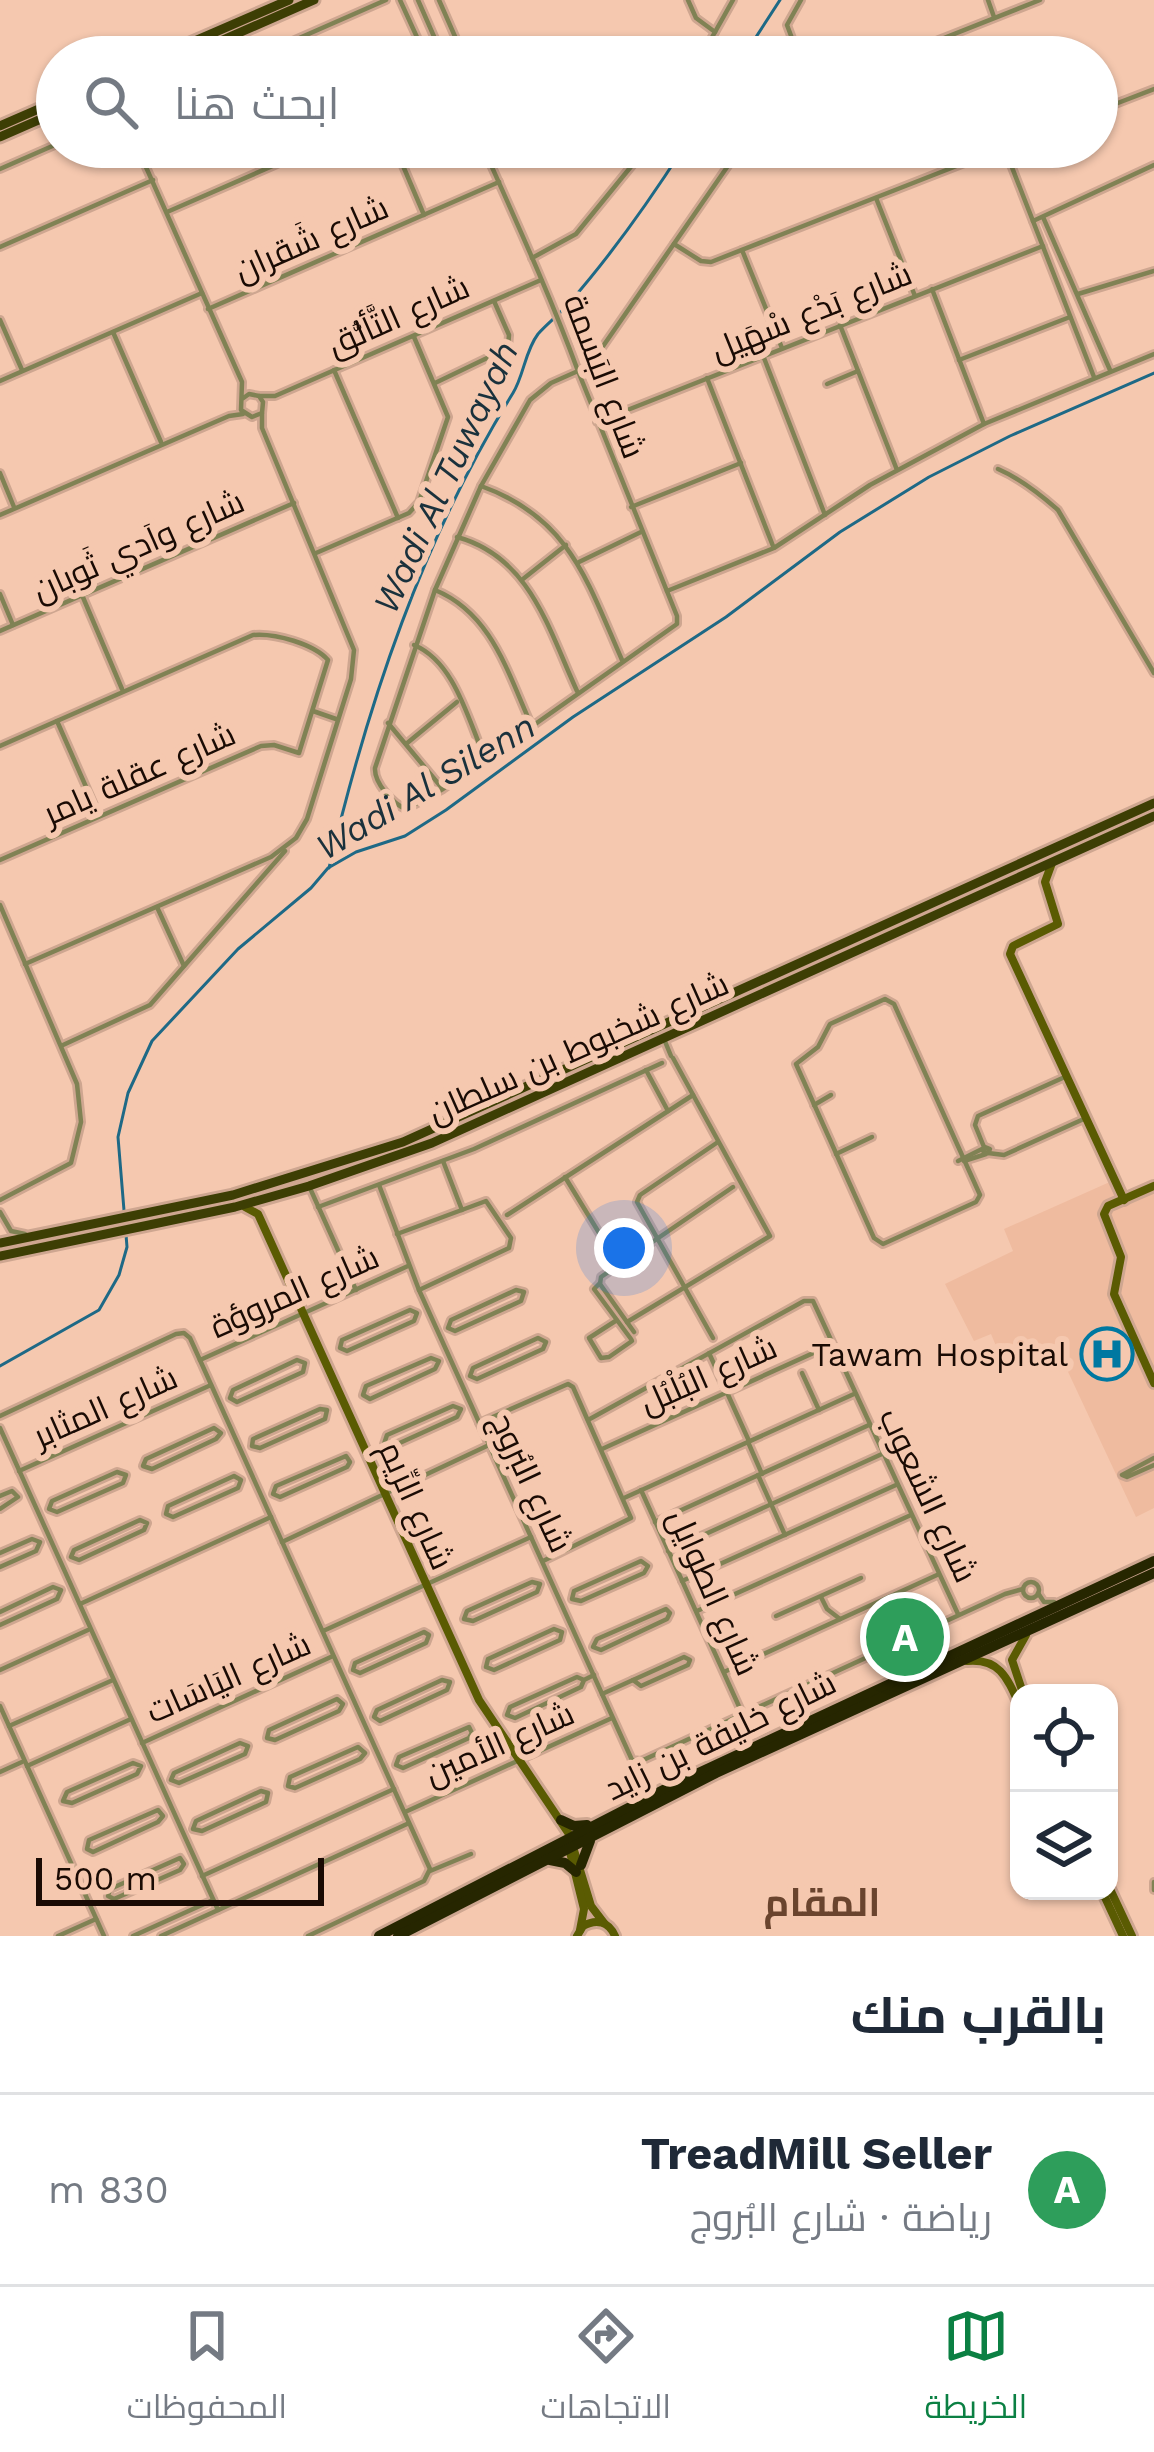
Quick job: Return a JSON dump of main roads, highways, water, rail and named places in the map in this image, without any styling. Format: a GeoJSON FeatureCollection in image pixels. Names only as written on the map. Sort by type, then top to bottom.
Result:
{"type":"FeatureCollection","features":[{"type":"Feature","properties":{"kind":"highway","name":"شارع خليفة بن زايد"},"geometry":{"type":"LineString","coordinates":[[570,1843],[593,1837],[716,1773],[959,1661],[1088,1591],[1154,1562]]}},
{"type":"Feature","properties":{"kind":"highway","name":"شارع خليفة بن زايد"},"geometry":{"type":"LineString","coordinates":[[379,1936],[570,1843],[608,1819],[1028,1624],[1154,1573]]}},
{"type":"Feature","properties":{"kind":"highway"},"geometry":{"type":"LineString","coordinates":[[540,1858],[556,1840],[560,1821],[579,1826],[608,1819]]}},
{"type":"Feature","properties":{"kind":"highway"},"geometry":{"type":"LineString","coordinates":[[540,1858],[578,1869],[593,1837]]}},
{"type":"Feature","properties":{"kind":"highway","name":"شارع خليفة بن زايد"},"geometry":{"type":"LineString","coordinates":[[398,1936],[540,1858]]}},
{"type":"Feature","properties":{"kind":"main road"},"geometry":{"type":"LineString","coordinates":[[206,36],[289,0]]}},
{"type":"Feature","properties":{"kind":"main road"},"geometry":{"type":"LineString","coordinates":[[232,36],[314,0]]}},
{"type":"Feature","properties":{"kind":"main road"},"geometry":{"type":"LineString","coordinates":[[0,126],[36,110]]}},
{"type":"Feature","properties":{"kind":"main road"},"geometry":{"type":"LineString","coordinates":[[0,137],[36,121]]}},
{"type":"Feature","properties":{"kind":"main road","name":"شارع شخبوط بن سلطان"},"geometry":{"type":"LineString","coordinates":[[153,1219],[232,1208],[228,1202],[270,1192],[463,1117],[1154,803]]}},
{"type":"Feature","properties":{"kind":"main road","name":"شارع شخبوط بن سلطان"},"geometry":{"type":"LineString","coordinates":[[0,1256],[309,1186],[432,1143],[1154,816]]}},
{"type":"Feature","properties":{"kind":"main road","name":"شارع شخبوط بن سلطان"},"geometry":{"type":"LineString","coordinates":[[0,1241],[100,1230]]}},
{"type":"Feature","properties":{"kind":"waterway","name":"Wadi Al Tuwayah"},"geometry":{"type":"LineString","coordinates":[[757,36],[780,0]]}},
{"type":"Feature","properties":{"kind":"waterway","name":"Wadi Al Tuwayah"},"geometry":{"type":"LineString","coordinates":[[329,868],[381,683],[452,505],[517,386],[538,334],[601,265],[670,168]]}},
{"type":"Feature","properties":{"kind":"waterway","name":"Wadi Al Silenn"},"geometry":{"type":"LineString","coordinates":[[0,1366],[99,1310],[119,1275],[127,1247],[118,1137],[128,1093],[152,1041],[238,949],[328,868],[356,852],[405,836],[446,810],[573,717],[726,617],[840,532],[929,477],[1154,373]]}},
{"type":"Feature","properties":{"kind":"place","name":"Tawam Hospital"},"geometry":{"type":"Point","coordinates":[1107,1354]}},
{"type":"Feature","properties":{"kind":"place","name":"TreadMill Seller"},"geometry":{"type":"Point","coordinates":[905,1637]}},
{"type":"Feature","properties":{"kind":"district","name":"المقام"},"geometry":{"type":"Point","coordinates":[822,1902]}}]}
